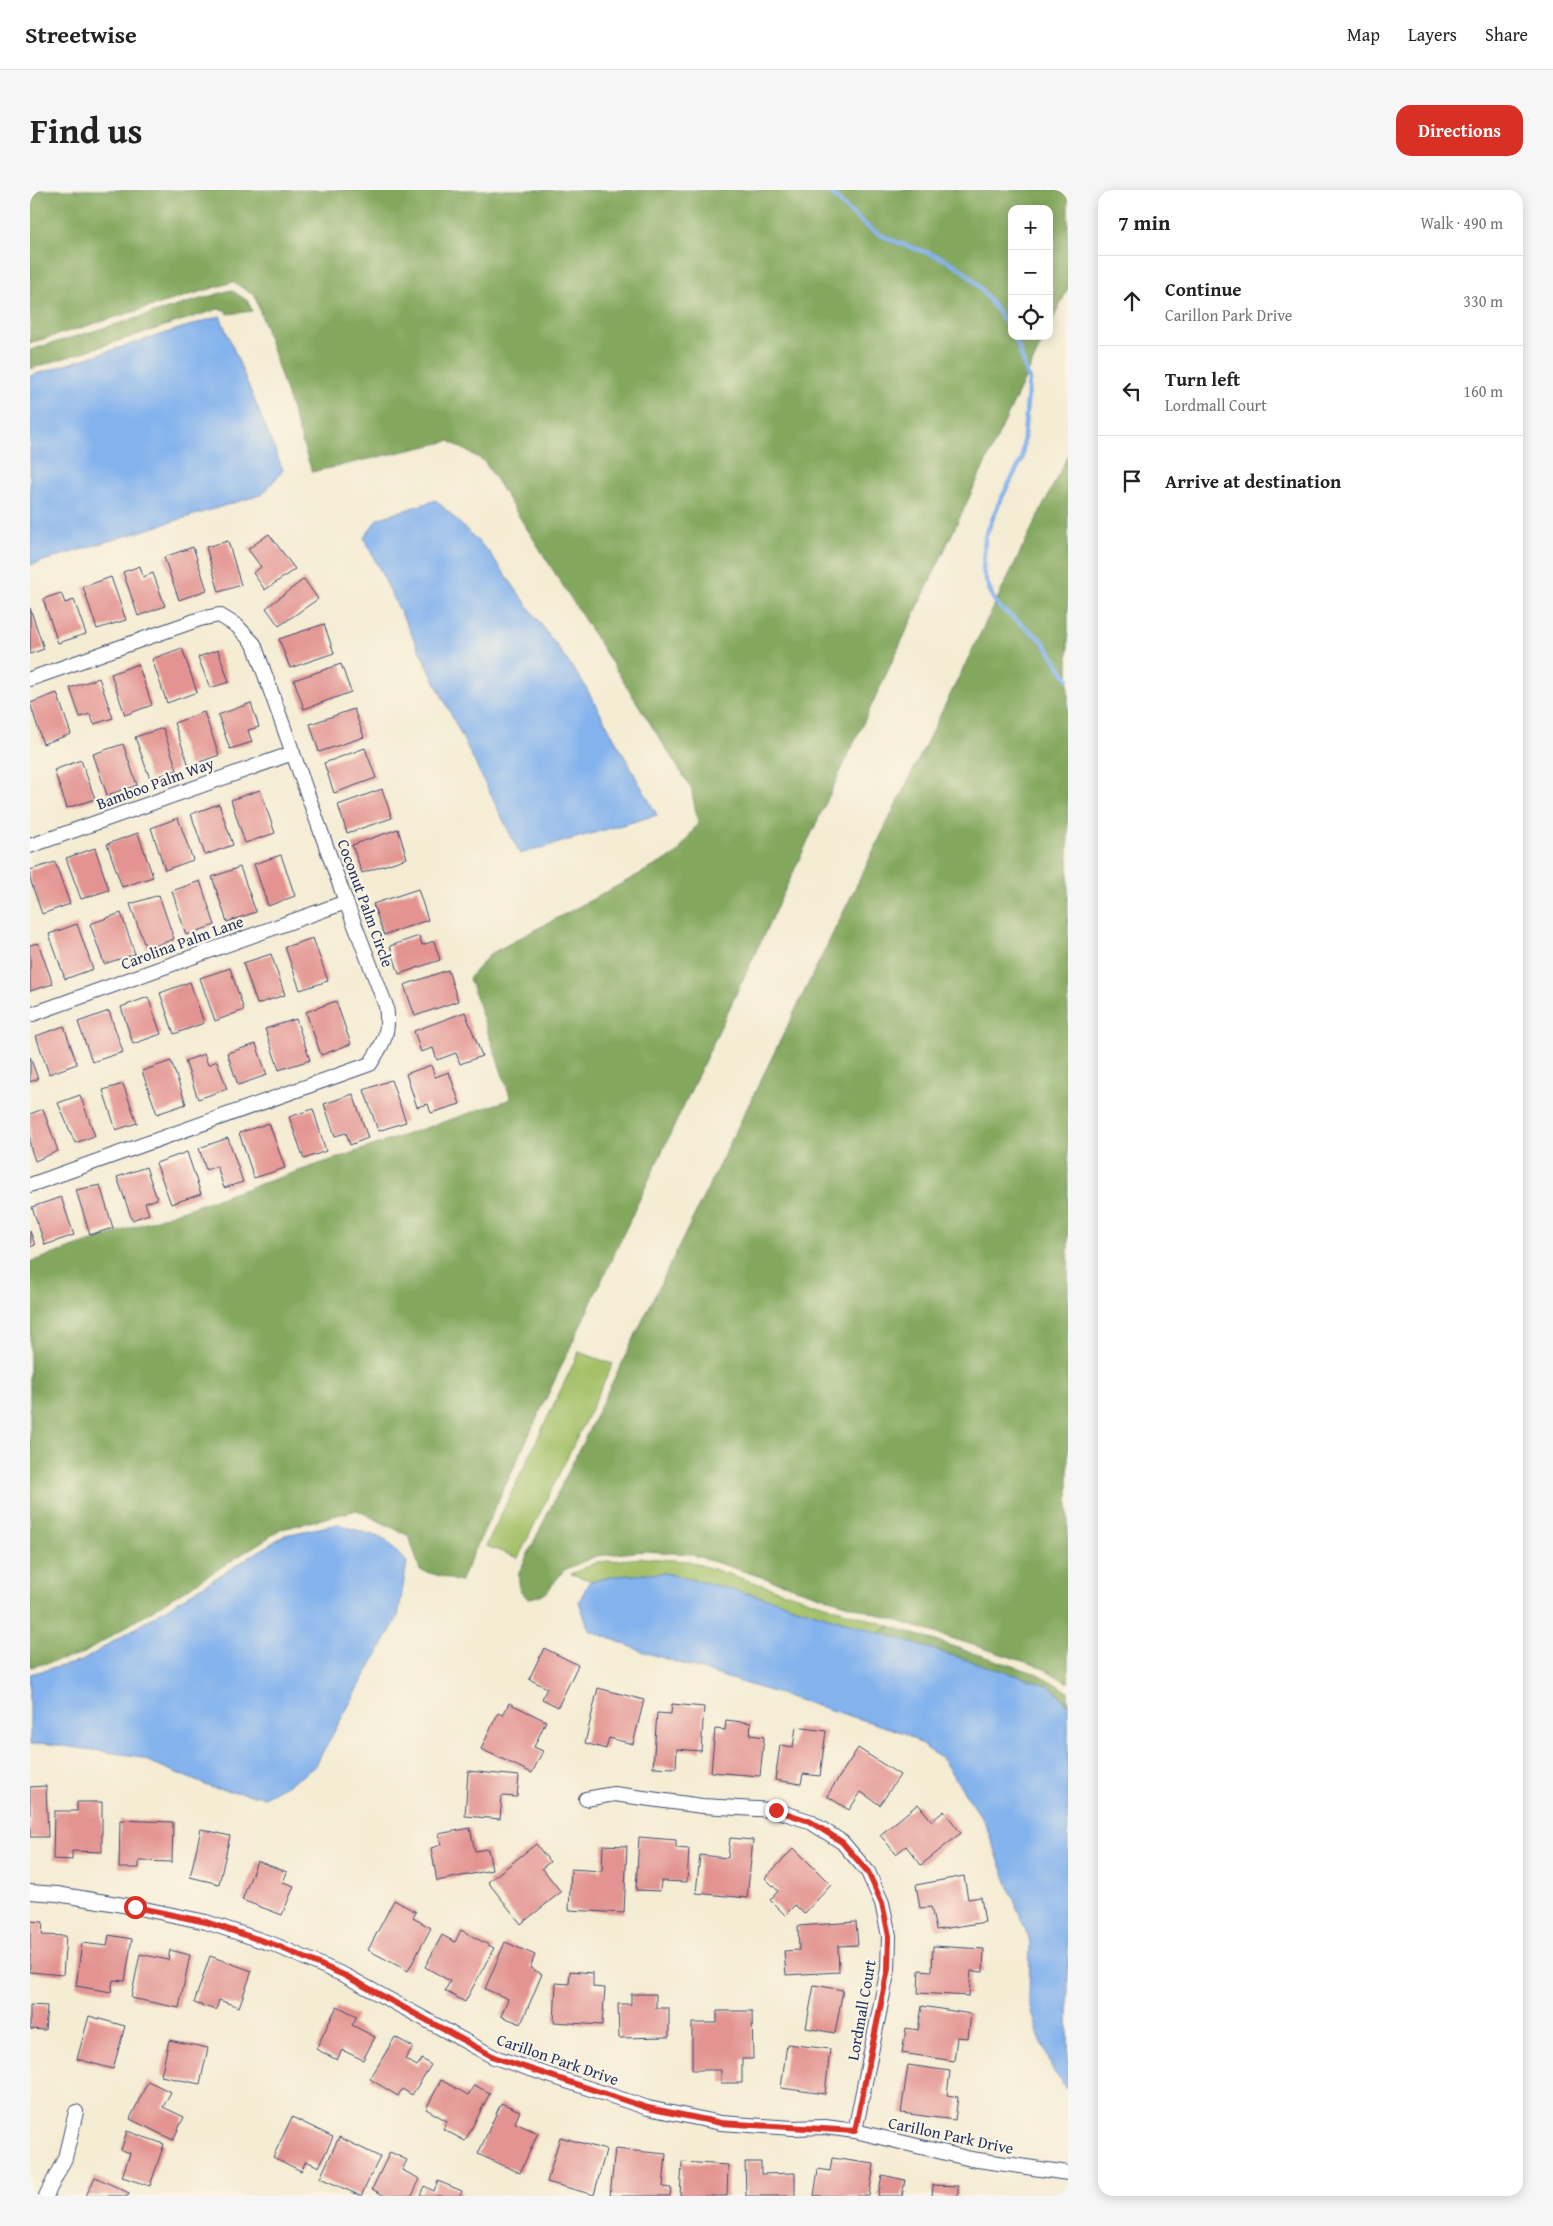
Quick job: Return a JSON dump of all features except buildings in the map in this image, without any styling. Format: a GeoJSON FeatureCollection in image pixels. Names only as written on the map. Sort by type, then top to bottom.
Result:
{"type":"FeatureCollection","features":[{"type":"Feature","properties":{"kind":"street","name":"Coconut Palm Circle"},"geometry":{"type":"LineString","coordinates":[[30,679],[200,619],[219,615],[237,626],[254,644],[346,902],[386,1006],[389,1024],[382,1046],[370,1064],[30,1185]]}},
{"type":"Feature","properties":{"kind":"street","name":"Bamboo Palm Way"},"geometry":{"type":"LineString","coordinates":[[30,846],[293,752]]}},
{"type":"Feature","properties":{"kind":"street","name":"Carolina Palm Lane"},"geometry":{"type":"LineString","coordinates":[[30,1015],[346,902]]}},
{"type":"Feature","properties":{"kind":"street","name":"Lordmall Court"},"geometry":{"type":"LineString","coordinates":[[586,1799],[614,1794],[702,1806],[776,1810],[809,1821],[842,1842],[868,1872],[882,1903],[889,1936],[888,1969],[855,2131]]}},
{"type":"Feature","properties":{"kind":"street","name":"Carillon Park Drive"},"geometry":{"type":"LineString","coordinates":[[30,1892],[57,1894],[135,1907],[206,1922],[275,1945],[346,1976],[494,2057],[648,2108],[721,2123],[855,2131],[971,2159],[1068,2173]]}},
{"type":"Feature","properties":{"kind":"street"},"geometry":{"type":"LineString","coordinates":[[46,2196],[66,2158],[76,2112]]}},
{"type":"Feature","properties":{"kind":"green space"},"geometry":{"type":"Polygon","coordinates":[[[30,190],[1068,190],[1068,288],[1053,320],[1053,205],[1008,205],[1008,340],[1043,340],[460,1582],[420,1570],[409,1536],[357,1510],[282,1529],[81,1655],[30,1667],[30,1262],[511,1099],[469,978],[490,954],[677,854],[698,823],[691,788],[484,461],[449,441],[312,472],[255,296],[233,282],[30,343],[30,190]]]}},
{"type":"Feature","properties":{"kind":"green space"},"geometry":{"type":"Polygon","coordinates":[[[231,290],[248,301],[252,311],[228,314],[225,310],[218,309],[30,369],[30,350],[231,290]]]}},
{"type":"Feature","properties":{"kind":"green space"},"geometry":{"type":"Polygon","coordinates":[[[1068,455],[1068,1683],[1041,1667],[690,1554],[644,1551],[596,1556],[564,1570],[546,1593],[528,1599],[519,1589],[519,1572],[1068,455]]]}},
{"type":"Feature","properties":{"kind":"green space"},"geometry":{"type":"Polygon","coordinates":[[[579,1352],[613,1364],[518,1558],[486,1546],[579,1352]]]}},
{"type":"Feature","properties":{"kind":"green space"},"geometry":{"type":"Polygon","coordinates":[[[643,1558],[688,1561],[890,1626],[879,1633],[774,1600],[665,1573],[615,1576],[593,1581],[571,1574],[597,1562],[643,1558]]]}},
{"type":"Feature","properties":{"kind":"green space"},"geometry":{"type":"Polygon","coordinates":[[[890,1626],[1038,1674],[1068,1691],[1068,1705],[1050,1686],[879,1633],[890,1626]]]}},
{"type":"Feature","properties":{"kind":"water"},"geometry":{"type":"Polygon","coordinates":[[[220,316],[283,470],[263,494],[30,565],[30,376],[220,316]]]}},
{"type":"Feature","properties":{"kind":"water"},"geometry":{"type":"Polygon","coordinates":[[[436,500],[489,552],[584,684],[657,815],[520,854],[364,538],[377,519],[436,500]]]}},
{"type":"Feature","properties":{"kind":"water"},"geometry":{"type":"Polygon","coordinates":[[[338,1524],[385,1539],[407,1562],[398,1617],[315,1766],[299,1778],[264,1797],[213,1788],[136,1756],[43,1743],[30,1745],[30,1674],[82,1661],[285,1535],[338,1524]]]}},
{"type":"Feature","properties":{"kind":"water"},"geometry":{"type":"Polygon","coordinates":[[[665,1573],[774,1600],[1050,1686],[1068,1705],[1068,2090],[1054,2072],[1039,2037],[1029,2000],[1030,1942],[984,1821],[942,1759],[905,1733],[644,1652],[589,1630],[579,1602],[589,1582],[615,1576],[665,1573]]]}},
{"type":"Feature","properties":{"kind":"waterway"},"geometry":{"type":"LineString","coordinates":[[827,190],[870,229],[896,242],[944,259],[961,269],[982,290],[1008,326]]}},
{"type":"Feature","properties":{"kind":"waterway"},"geometry":{"type":"LineString","coordinates":[[1016,340],[1029,380],[1022,459],[999,503],[985,537],[983,571],[992,596],[999,607],[1043,641],[1068,679]]}},
{"type":"Feature","properties":{"kind":"route"},"geometry":{"type":"LineString","coordinates":[[135,1907],[206,1922],[275,1945],[346,1976],[494,2057],[648,2108],[721,2123],[793,2128],[825,2127],[855,2131],[888,1969],[889,1936],[882,1903],[868,1872],[842,1842],[809,1821],[776,1810]]}}]}
